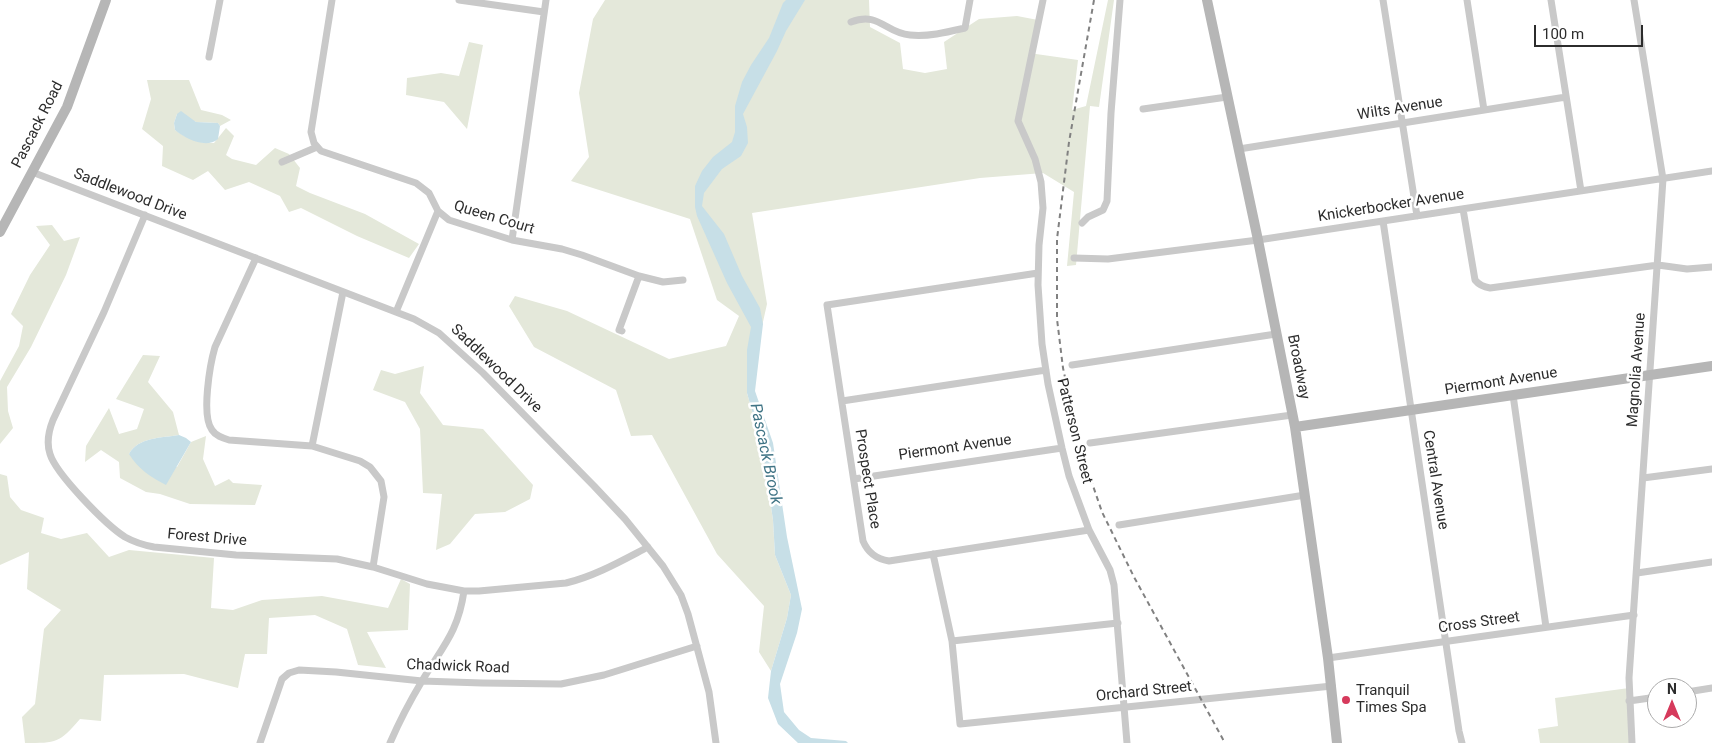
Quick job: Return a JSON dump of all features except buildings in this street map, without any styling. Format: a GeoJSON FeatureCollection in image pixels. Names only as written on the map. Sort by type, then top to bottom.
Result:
{"type":"FeatureCollection","features":[{"type":"Feature","properties":{"kind":"street","name":"Pascack Road"},"geometry":{"type":"LineString","coordinates":[[0,232],[67,107],[106,0]]}},
{"type":"Feature","properties":{"kind":"street"},"geometry":{"type":"LineString","coordinates":[[209,58],[220,0]]}},
{"type":"Feature","properties":{"kind":"street"},"geometry":{"type":"LineString","coordinates":[[282,162],[317,147],[311,132],[332,0]]}},
{"type":"Feature","properties":{"kind":"street"},"geometry":{"type":"LineString","coordinates":[[459,0],[544,12]]}},
{"type":"Feature","properties":{"kind":"street"},"geometry":{"type":"LineString","coordinates":[[512,240],[546,0]]}},
{"type":"Feature","properties":{"kind":"street"},"geometry":{"type":"LineString","coordinates":[[851,22],[861,18],[872,19],[898,33],[914,36],[966,28],[970,0]]}},
{"type":"Feature","properties":{"kind":"street","name":"Patterson Street"},"geometry":{"type":"LineString","coordinates":[[1043,0],[1018,121],[1035,159],[1041,182],[1043,208],[1038,273],[1039,314],[1046,370],[1062,448],[1072,485],[1089,530],[1110,570],[1114,585],[1126,743]]}},
{"type":"Feature","properties":{"kind":"street"},"geometry":{"type":"LineString","coordinates":[[1082,223],[1088,217],[1103,210],[1108,201],[1111,113],[1120,0]]}},
{"type":"Feature","properties":{"kind":"street","name":"Broadway"},"geometry":{"type":"LineString","coordinates":[[1207,0],[1258,240],[1295,427],[1332,686],[1337,743]]}},
{"type":"Feature","properties":{"kind":"street"},"geometry":{"type":"LineString","coordinates":[[1383,0],[1417,216]]}},
{"type":"Feature","properties":{"kind":"street"},"geometry":{"type":"LineString","coordinates":[[1467,0],[1484,110]]}},
{"type":"Feature","properties":{"kind":"street"},"geometry":{"type":"LineString","coordinates":[[1551,0],[1581,192]]}},
{"type":"Feature","properties":{"kind":"street","name":"Magnolia Avenue"},"geometry":{"type":"LineString","coordinates":[[1632,743],[1629,701],[1630,655],[1663,179],[1634,0]]}},
{"type":"Feature","properties":{"kind":"street"},"geometry":{"type":"LineString","coordinates":[[1143,109],[1228,97]]}},
{"type":"Feature","properties":{"kind":"street","name":"Wilts Avenue"},"geometry":{"type":"LineString","coordinates":[[1238,149],[1566,97]]}},
{"type":"Feature","properties":{"kind":"street","name":"Queen Court"},"geometry":{"type":"LineString","coordinates":[[317,147],[325,153],[416,183],[430,193],[438,211],[449,220],[512,240],[582,254],[639,276],[663,282],[683,280]]}},
{"type":"Feature","properties":{"kind":"street","name":"Knickerbocker Avenue"},"geometry":{"type":"LineString","coordinates":[[1074,258],[1108,259],[1258,240],[1712,171]]}},
{"type":"Feature","properties":{"kind":"street","name":"Saddlewood Drive"},"geometry":{"type":"LineString","coordinates":[[32,172],[428,325],[455,347],[587,479],[664,566],[681,595],[688,614],[709,692],[716,743]]}},
{"type":"Feature","properties":{"kind":"street"},"geometry":{"type":"LineString","coordinates":[[1463,209],[1475,280],[1485,288],[1658,265],[1687,269],[1712,267]]}},
{"type":"Feature","properties":{"kind":"street"},"geometry":{"type":"LineString","coordinates":[[396,312],[438,211]]}},
{"type":"Feature","properties":{"kind":"street","name":"Forest Drive"},"geometry":{"type":"LineString","coordinates":[[145,215],[104,312],[50,428],[48,446],[53,461],[76,492],[114,529],[132,541],[154,547],[236,555],[337,559],[373,567],[428,584],[479,591],[579,580],[648,546]]}},
{"type":"Feature","properties":{"kind":"street","name":"Central Avenue"},"geometry":{"type":"LineString","coordinates":[[1383,221],[1462,743]]}},
{"type":"Feature","properties":{"kind":"street"},"geometry":{"type":"LineString","coordinates":[[256,258],[211,359],[207,417],[212,430],[222,438],[312,446],[362,462],[376,473],[384,498],[373,567]]}},
{"type":"Feature","properties":{"kind":"street","name":"Prospect Place"},"geometry":{"type":"LineString","coordinates":[[1038,273],[827,305],[863,541],[870,553],[882,560],[889,560],[1089,530]]}},
{"type":"Feature","properties":{"kind":"street"},"geometry":{"type":"LineString","coordinates":[[622,331],[619,330],[639,276]]}},
{"type":"Feature","properties":{"kind":"street"},"geometry":{"type":"LineString","coordinates":[[312,446],[343,292]]}},
{"type":"Feature","properties":{"kind":"street"},"geometry":{"type":"LineString","coordinates":[[1072,366],[1276,334]]}},
{"type":"Feature","properties":{"kind":"street","name":"Piermont Avenue"},"geometry":{"type":"LineString","coordinates":[[1295,427],[1712,366]]}},
{"type":"Feature","properties":{"kind":"street"},"geometry":{"type":"LineString","coordinates":[[842,400],[1046,370]]}},
{"type":"Feature","properties":{"kind":"street"},"geometry":{"type":"LineString","coordinates":[[1513,395],[1546,628]]}},
{"type":"Feature","properties":{"kind":"street"},"geometry":{"type":"LineString","coordinates":[[1090,443],[1292,415]]}},
{"type":"Feature","properties":{"kind":"street","name":"Piermont Avenue"},"geometry":{"type":"LineString","coordinates":[[854,479],[1062,448]]}},
{"type":"Feature","properties":{"kind":"street"},"geometry":{"type":"LineString","coordinates":[[1643,478],[1712,469]]}},
{"type":"Feature","properties":{"kind":"street"},"geometry":{"type":"LineString","coordinates":[[1119,526],[1305,495]]}},
{"type":"Feature","properties":{"kind":"street"},"geometry":{"type":"LineString","coordinates":[[933,554],[952,641],[1118,623]]}},
{"type":"Feature","properties":{"kind":"street"},"geometry":{"type":"LineString","coordinates":[[1637,574],[1712,562]]}},
{"type":"Feature","properties":{"kind":"street"},"geometry":{"type":"LineString","coordinates":[[390,743],[404,712],[422,680],[454,630],[462,607],[464,590]]}},
{"type":"Feature","properties":{"kind":"street","name":"Cross Street"},"geometry":{"type":"LineString","coordinates":[[1328,658],[1634,615]]}},
{"type":"Feature","properties":{"kind":"street","name":"Orchard Street"},"geometry":{"type":"LineString","coordinates":[[952,641],[960,724],[1332,686]]}},
{"type":"Feature","properties":{"kind":"street","name":"Chadwick Road"},"geometry":{"type":"LineString","coordinates":[[260,743],[282,680],[288,673],[299,670],[422,680],[561,684],[604,675],[697,646]]}},
{"type":"Feature","properties":{"kind":"street"},"geometry":{"type":"LineString","coordinates":[[1697,690],[1712,688]]}},
{"type":"Feature","properties":{"kind":"street"},"geometry":{"type":"LineString","coordinates":[[1629,701],[1647,698]]}},
{"type":"Feature","properties":{"kind":"shaded area"},"geometry":{"type":"Polygon","coordinates":[[[605,0],[869,0],[870,27],[900,43],[903,69],[925,73],[947,69],[944,42],[979,19],[1017,16],[1038,20],[1029,53],[1078,60],[1072,110],[1086,106],[1108,0],[1114,0],[1099,107],[1090,106],[1076,265],[1067,266],[1074,192],[1043,173],[980,178],[752,213],[767,304],[747,393],[762,446],[773,520],[775,555],[791,595],[787,618],[771,671],[759,652],[764,606],[717,554],[652,435],[631,436],[616,390],[534,347],[509,306],[515,296],[567,311],[669,359],[726,346],[739,316],[717,300],[690,219],[571,181],[589,157],[579,93],[593,19],[605,0]]]}},
{"type":"Feature","properties":{"kind":"shaded area"},"geometry":{"type":"Polygon","coordinates":[[[469,42],[483,45],[467,129],[444,102],[406,95],[407,78],[441,73],[459,76],[469,42]]]}},
{"type":"Feature","properties":{"kind":"shaded area"},"geometry":{"type":"Polygon","coordinates":[[[147,80],[189,80],[201,110],[222,115],[231,120],[220,126],[218,123],[196,122],[177,114],[174,123],[175,130],[179,133],[198,141],[214,143],[226,128],[234,136],[226,155],[232,159],[256,165],[275,148],[289,154],[300,168],[296,186],[365,214],[419,244],[409,258],[357,236],[301,208],[289,212],[280,196],[249,182],[225,190],[208,171],[193,180],[162,166],[163,146],[142,129],[151,99],[147,80]]]}},
{"type":"Feature","properties":{"kind":"shaded area"},"geometry":{"type":"Polygon","coordinates":[[[52,225],[64,241],[80,237],[66,275],[31,347],[7,387],[8,411],[13,428],[0,444],[0,381],[19,346],[23,326],[11,314],[30,275],[50,245],[36,226],[52,225]]]}},
{"type":"Feature","properties":{"kind":"shaded area"},"geometry":{"type":"Polygon","coordinates":[[[143,355],[160,356],[148,382],[173,412],[179,435],[144,441],[133,448],[129,454],[177,467],[191,442],[206,436],[203,459],[215,486],[229,479],[233,483],[262,485],[255,505],[190,504],[160,494],[146,492],[120,478],[119,462],[101,450],[85,462],[86,446],[109,408],[119,434],[137,429],[144,409],[116,399],[143,355]]]}},
{"type":"Feature","properties":{"kind":"shaded area"},"geometry":{"type":"Polygon","coordinates":[[[424,366],[420,393],[443,425],[483,429],[533,485],[530,499],[505,512],[475,514],[450,544],[436,550],[442,494],[423,493],[420,429],[405,402],[373,390],[381,370],[395,374],[424,366]]]}},
{"type":"Feature","properties":{"kind":"shaded area"},"geometry":{"type":"Polygon","coordinates":[[[0,474],[7,476],[10,497],[21,510],[44,518],[41,533],[61,539],[87,533],[109,557],[129,550],[214,558],[211,608],[233,610],[262,600],[322,596],[388,608],[401,579],[410,584],[408,630],[367,632],[386,668],[358,665],[347,629],[315,615],[269,618],[267,654],[245,654],[238,688],[184,674],[104,675],[101,721],[80,719],[67,733],[57,740],[44,743],[25,743],[22,717],[35,704],[44,629],[61,610],[27,589],[29,552],[0,565],[0,474]]]}},
{"type":"Feature","properties":{"kind":"shaded area"},"geometry":{"type":"Polygon","coordinates":[[[1629,688],[1632,743],[1540,743],[1538,729],[1558,726],[1555,698],[1629,688]]]}},
{"type":"Feature","properties":{"kind":"water","name":"Pascack Brook"},"geometry":{"type":"Polygon","coordinates":[[[786,0],[805,0],[786,31],[743,114],[747,127],[748,143],[741,156],[722,169],[704,193],[702,206],[724,234],[742,276],[760,308],[763,324],[755,391],[773,443],[787,537],[802,609],[797,633],[780,684],[784,712],[799,730],[811,738],[846,741],[848,743],[798,743],[778,724],[768,698],[771,671],[787,618],[791,595],[775,555],[773,520],[762,446],[747,393],[747,350],[751,327],[727,283],[697,216],[695,207],[695,186],[702,171],[713,157],[732,142],[735,132],[735,106],[742,82],[769,38],[783,3],[786,0]]]}},
{"type":"Feature","properties":{"kind":"water"},"geometry":{"type":"Polygon","coordinates":[[[181,111],[196,122],[218,123],[220,126],[218,139],[208,143],[196,142],[175,130],[174,123],[177,114],[181,111]]]}},
{"type":"Feature","properties":{"kind":"water"},"geometry":{"type":"Polygon","coordinates":[[[179,435],[191,442],[166,485],[145,472],[129,454],[133,448],[144,441],[179,435]]]}},
{"type":"Feature","properties":{"kind":"railway"},"geometry":{"type":"LineString","coordinates":[[1094,0],[1069,142],[1057,239],[1057,319],[1063,368],[1080,448],[1102,512],[1134,577],[1225,743]]}},
{"type":"Feature","properties":{"kind":"place","name":"Tranquil Times Spa"},"geometry":{"type":"Point","coordinates":[1346,700]}}]}
